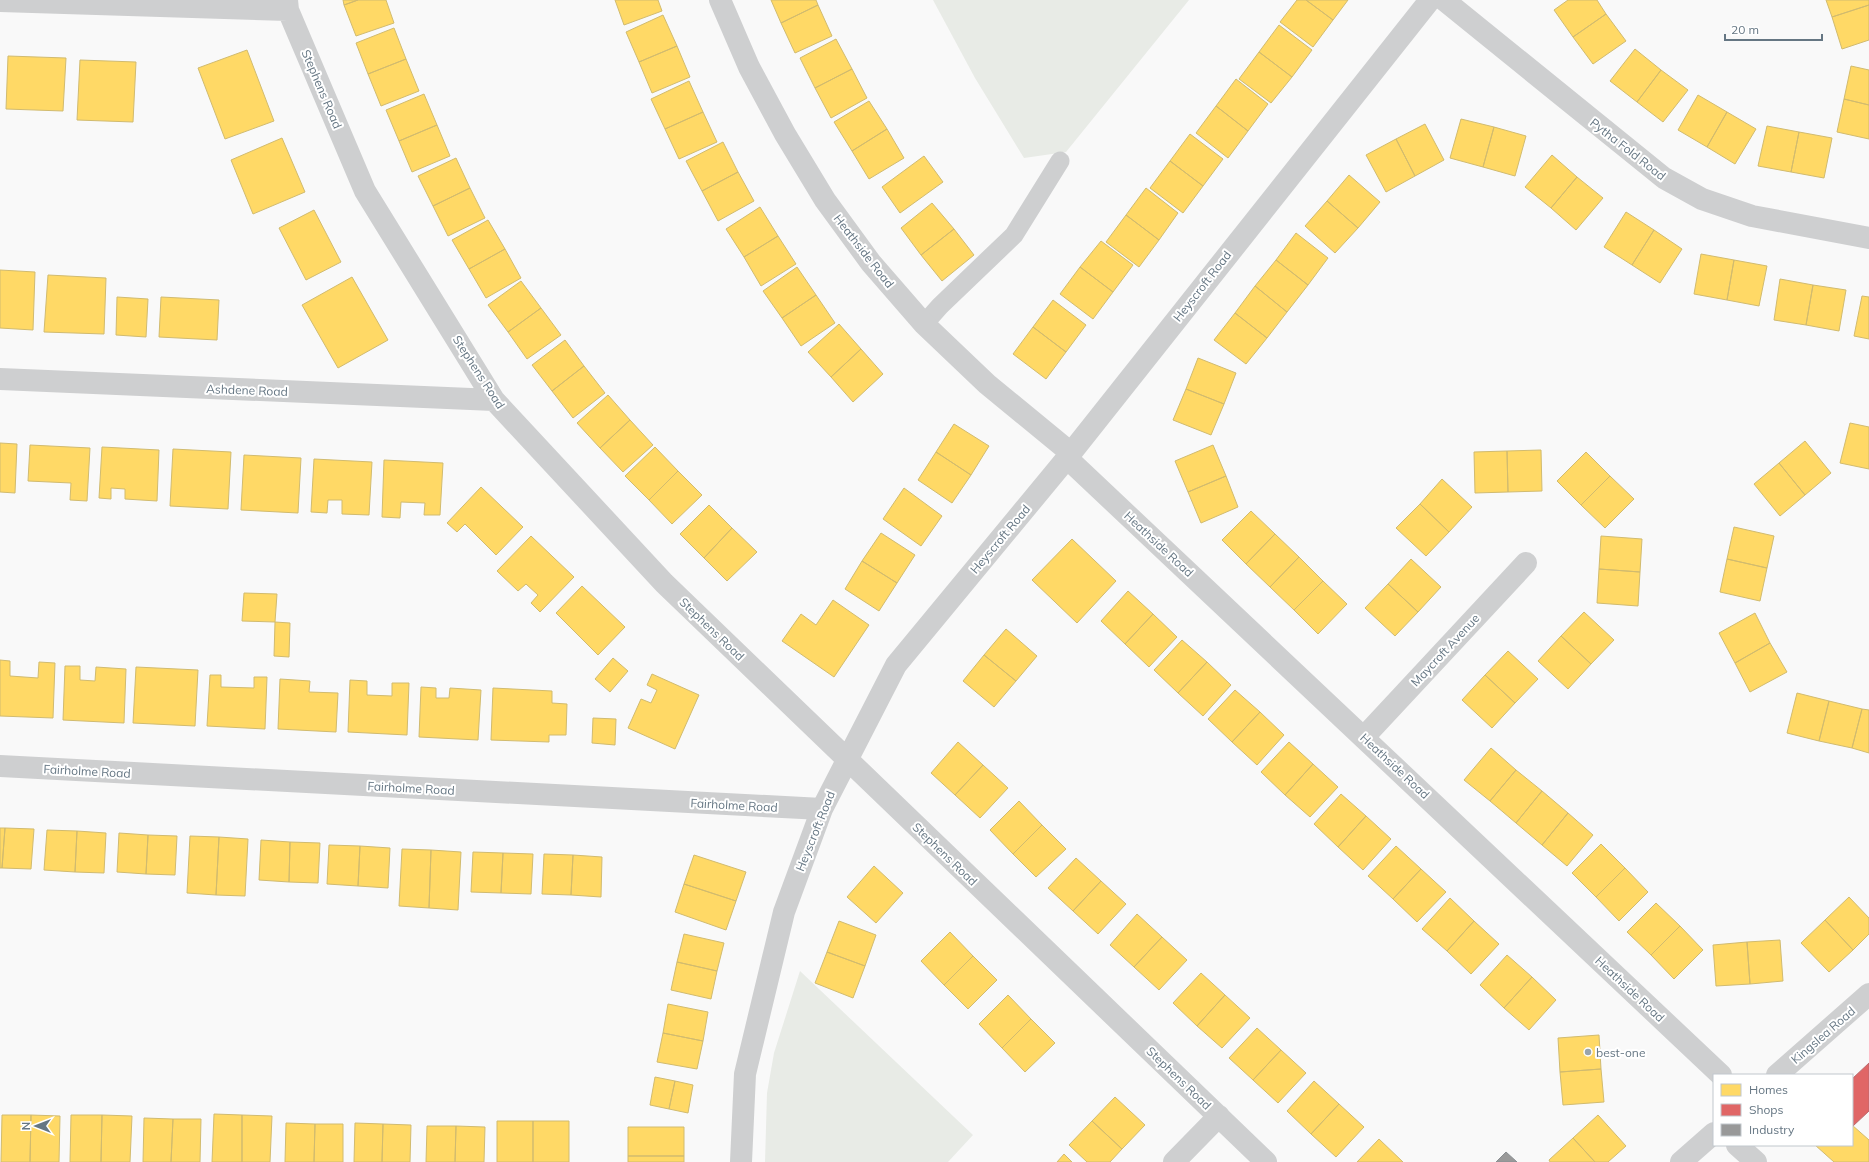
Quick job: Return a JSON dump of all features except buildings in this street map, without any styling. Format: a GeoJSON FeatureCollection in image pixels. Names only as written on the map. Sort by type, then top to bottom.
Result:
{"type":"FeatureCollection","features":[{"type":"Feature","properties":{"kind":"street","name":"Heathside Road"},"geometry":{"type":"LineString","coordinates":[[720,0],[748,67],[785,134],[825,200],[871,263],[924,324],[987,384],[1069,455],[1720,1074]]}},
{"type":"Feature","properties":{"kind":"street","name":"Heyscroft Road"},"geometry":{"type":"LineString","coordinates":[[741,1162],[745,1074],[784,912],[822,809],[896,665],[1069,455],[1430,0]]}},
{"type":"Feature","properties":{"kind":"street","name":"Pytha Fold Road"},"geometry":{"type":"LineString","coordinates":[[1444,0],[1664,178],[1702,199],[1752,216],[1869,238]]}},
{"type":"Feature","properties":{"kind":"street"},"geometry":{"type":"LineString","coordinates":[[0,1],[287,5]]}},
{"type":"Feature","properties":{"kind":"street","name":"Stephens Road"},"geometry":{"type":"LineString","coordinates":[[287,5],[366,191],[494,400],[664,582],[847,760],[1266,1162]]}},
{"type":"Feature","properties":{"kind":"street","name":"Ashdene Road"},"geometry":{"type":"LineString","coordinates":[[0,380],[494,400]]}},
{"type":"Feature","properties":{"kind":"street","name":"Maycroft Avenue"},"geometry":{"type":"LineString","coordinates":[[1364,737],[1526,563]]}},
{"type":"Feature","properties":{"kind":"street","name":"Fairholme Road"},"geometry":{"type":"LineString","coordinates":[[0,766],[822,809]]}},
{"type":"Feature","properties":{"kind":"street","name":"Kingslea Road"},"geometry":{"type":"LineString","coordinates":[[1778,1074],[1869,994]]}},
{"type":"Feature","properties":{"kind":"street"},"geometry":{"type":"LineString","coordinates":[[1174,1162],[1219,1116]]}},
{"type":"Feature","properties":{"kind":"street"},"geometry":{"type":"LineString","coordinates":[[1681,1162],[1713,1134]]}},
{"type":"Feature","properties":{"kind":"street"},"geometry":{"type":"LineString","coordinates":[[1738,1146],[1756,1162]]}},
{"type":"Feature","properties":{"kind":"lane"},"geometry":{"type":"LineString","coordinates":[[924,324],[940,306],[1014,235],[1060,161]]}},
{"type":"Feature","properties":{"kind":"shaded area"},"geometry":{"type":"Polygon","coordinates":[[[933,0],[1189,0],[1066,152],[1024,158],[975,78],[933,0]]]}},
{"type":"Feature","properties":{"kind":"shaded area"},"geometry":{"type":"Polygon","coordinates":[[[800,971],[973,1135],[948,1162],[765,1162],[767,1093],[774,1053],[800,971]]]}},
{"type":"Feature","properties":{"kind":"place","name":"best-one"},"geometry":{"type":"Point","coordinates":[1588,1052]}}]}
